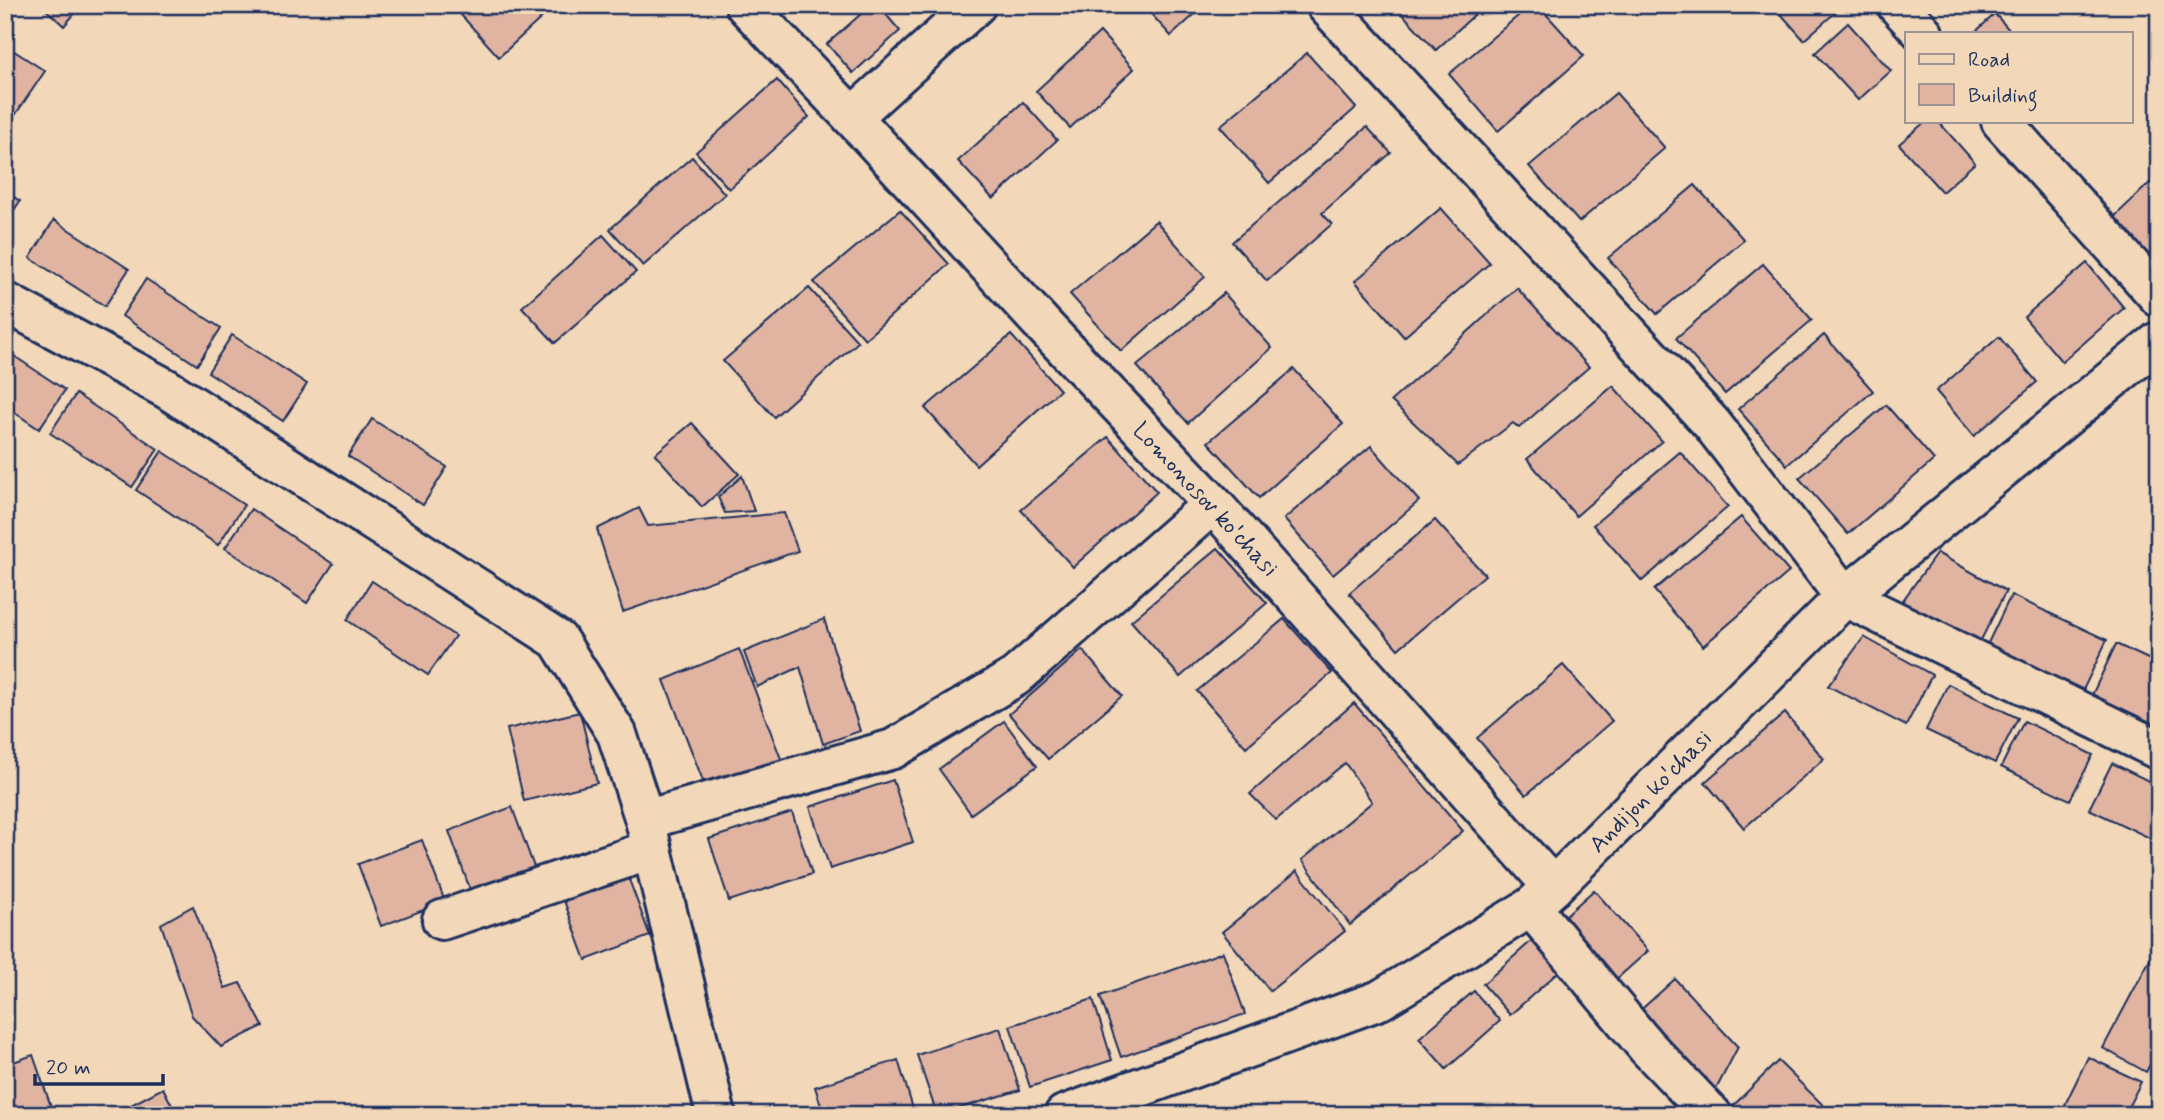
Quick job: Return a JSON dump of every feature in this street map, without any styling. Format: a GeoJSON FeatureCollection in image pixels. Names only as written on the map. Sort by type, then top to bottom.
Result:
{"type":"FeatureCollection","features":[{"type":"Feature","properties":{"kind":"street","name":"Lomonosov ko'chasi"},"geometry":{"type":"LineString","coordinates":[[745,5],[1213,504],[1542,897],[1639,1038],[1712,1115]]}},
{"type":"Feature","properties":{"kind":"street"},"geometry":{"type":"LineString","coordinates":[[852,117],[976,5]]}},
{"type":"Feature","properties":{"kind":"street"},"geometry":{"type":"LineString","coordinates":[[1326,5],[1712,424],[1845,597],[2159,750]]}},
{"type":"Feature","properties":{"kind":"street"},"geometry":{"type":"LineString","coordinates":[[1897,5],[1922,32]]}},
{"type":"Feature","properties":{"kind":"street"},"geometry":{"type":"LineString","coordinates":[[2002,122],[2159,297]]}},
{"type":"Feature","properties":{"kind":"street"},"geometry":{"type":"LineString","coordinates":[[5,302],[167,390],[558,640],[617,734],[648,835],[716,1115]]}},
{"type":"Feature","properties":{"kind":"street","name":"Andijon ko'chasi"},"geometry":{"type":"LineString","coordinates":[[1064,1115],[1380,1000],[1542,897],[1845,597],[2159,341]]}},
{"type":"Feature","properties":{"kind":"street"},"geometry":{"type":"LineString","coordinates":[[442,920],[648,835],[893,749],[1015,677],[1213,504]]}},
{"type":"Feature","properties":{"kind":"building"},"geometry":{"type":"Polygon","coordinates":[[[41,5],[82,5],[64,26],[41,5]]]}},
{"type":"Feature","properties":{"kind":"building"},"geometry":{"type":"Polygon","coordinates":[[[452,5],[544,5],[549,11],[499,57],[452,5]]]}},
{"type":"Feature","properties":{"kind":"building"},"geometry":{"type":"Polygon","coordinates":[[[871,5],[878,5],[900,31],[853,73],[827,44],[871,5]]]}},
{"type":"Feature","properties":{"kind":"building"},"geometry":{"type":"Polygon","coordinates":[[[1143,5],[1205,5],[1171,36],[1143,5]]]}},
{"type":"Feature","properties":{"kind":"building"},"geometry":{"type":"Polygon","coordinates":[[[1394,5],[1485,5],[1436,50],[1394,5]]]}},
{"type":"Feature","properties":{"kind":"building"},"geometry":{"type":"Polygon","coordinates":[[[1531,5],[1538,5],[1584,56],[1498,131],[1449,74],[1531,5]]]}},
{"type":"Feature","properties":{"kind":"building"},"geometry":{"type":"Polygon","coordinates":[[[1773,5],[1832,5],[1837,11],[1804,40],[1773,5]]]}},
{"type":"Feature","properties":{"kind":"building"},"geometry":{"type":"Polygon","coordinates":[[[1995,14],[2011,32],[1975,32],[1995,14]]]}},
{"type":"Feature","properties":{"kind":"building"},"geometry":{"type":"Polygon","coordinates":[[[1848,23],[1891,71],[1858,100],[1815,53],[1848,23]]]}},
{"type":"Feature","properties":{"kind":"building"},"geometry":{"type":"Polygon","coordinates":[[[1100,32],[1134,69],[1070,128],[1036,91],[1100,32]]]}},
{"type":"Feature","properties":{"kind":"building"},"geometry":{"type":"Polygon","coordinates":[[[8,47],[45,71],[5,130],[5,51],[8,47]]]}},
{"type":"Feature","properties":{"kind":"building"},"geometry":{"type":"Polygon","coordinates":[[[1307,53],[1356,108],[1269,183],[1220,126],[1307,53]]]}},
{"type":"Feature","properties":{"kind":"building"},"geometry":{"type":"Polygon","coordinates":[[[777,80],[809,117],[729,189],[696,152],[777,80]]]}},
{"type":"Feature","properties":{"kind":"building"},"geometry":{"type":"Polygon","coordinates":[[[1616,93],[1665,148],[1579,222],[1529,166],[1616,93]]]}},
{"type":"Feature","properties":{"kind":"building"},"geometry":{"type":"Polygon","coordinates":[[[1023,102],[1057,140],[993,199],[958,161],[1023,102]]]}},
{"type":"Feature","properties":{"kind":"building"},"geometry":{"type":"Polygon","coordinates":[[[1925,122],[1939,122],[1975,163],[1942,192],[1899,144],[1925,122]]]}},
{"type":"Feature","properties":{"kind":"building"},"geometry":{"type":"Polygon","coordinates":[[[1367,127],[1391,153],[1322,213],[1332,224],[1267,281],[1232,242],[1367,127]]]}},
{"type":"Feature","properties":{"kind":"building"},"geometry":{"type":"Polygon","coordinates":[[[692,157],[725,194],[643,266],[610,229],[692,157]]]}},
{"type":"Feature","properties":{"kind":"building"},"geometry":{"type":"Polygon","coordinates":[[[2159,174],[2159,266],[2112,219],[2159,174]]]}},
{"type":"Feature","properties":{"kind":"building"},"geometry":{"type":"Polygon","coordinates":[[[1695,185],[1744,240],[1657,314],[1608,258],[1695,185]]]}},
{"type":"Feature","properties":{"kind":"building"},"geometry":{"type":"Polygon","coordinates":[[[5,191],[20,201],[5,224],[5,191]]]}},
{"type":"Feature","properties":{"kind":"building"},"geometry":{"type":"Polygon","coordinates":[[[1441,208],[1490,263],[1404,337],[1355,281],[1441,208]]]}},
{"type":"Feature","properties":{"kind":"building"},"geometry":{"type":"Polygon","coordinates":[[[900,210],[949,264],[865,339],[814,282],[900,210]]]}},
{"type":"Feature","properties":{"kind":"building"},"geometry":{"type":"Polygon","coordinates":[[[54,220],[129,269],[105,306],[30,258],[54,220]]]}},
{"type":"Feature","properties":{"kind":"building"},"geometry":{"type":"Polygon","coordinates":[[[1156,221],[1205,277],[1121,351],[1070,294],[1156,221]]]}},
{"type":"Feature","properties":{"kind":"building"},"geometry":{"type":"Polygon","coordinates":[[[603,235],[636,272],[555,343],[522,307],[603,235]]]}},
{"type":"Feature","properties":{"kind":"building"},"geometry":{"type":"Polygon","coordinates":[[[2087,263],[2124,308],[2062,362],[2024,317],[2087,263]]]}},
{"type":"Feature","properties":{"kind":"building"},"geometry":{"type":"Polygon","coordinates":[[[1763,264],[1812,320],[1725,394],[1676,338],[1763,264]]]}},
{"type":"Feature","properties":{"kind":"building"},"geometry":{"type":"Polygon","coordinates":[[[146,279],[221,328],[197,365],[122,316],[146,279]]]}},
{"type":"Feature","properties":{"kind":"building"},"geometry":{"type":"Polygon","coordinates":[[[809,288],[858,342],[774,417],[723,361],[809,288]]]}},
{"type":"Feature","properties":{"kind":"building"},"geometry":{"type":"Polygon","coordinates":[[[1517,288],[1589,367],[1519,428],[1513,423],[1458,465],[1391,401],[1517,288]]]}},
{"type":"Feature","properties":{"kind":"building"},"geometry":{"type":"Polygon","coordinates":[[[1224,293],[1272,348],[1188,423],[1137,366],[1224,293]]]}},
{"type":"Feature","properties":{"kind":"building"},"geometry":{"type":"Polygon","coordinates":[[[232,335],[307,384],[283,421],[208,372],[232,335]]]}},
{"type":"Feature","properties":{"kind":"building"},"geometry":{"type":"Polygon","coordinates":[[[1011,335],[1060,390],[976,465],[925,408],[1011,335]]]}},
{"type":"Feature","properties":{"kind":"building"},"geometry":{"type":"Polygon","coordinates":[[[1824,335],[1873,391],[1787,465],[1738,409],[1824,335]]]}},
{"type":"Feature","properties":{"kind":"building"},"geometry":{"type":"Polygon","coordinates":[[[1999,337],[2037,382],[1974,436],[1936,391],[1999,337]]]}},
{"type":"Feature","properties":{"kind":"building"},"geometry":{"type":"Polygon","coordinates":[[[5,350],[65,390],[39,429],[5,406],[5,350]]]}},
{"type":"Feature","properties":{"kind":"building"},"geometry":{"type":"Polygon","coordinates":[[[1294,369],[1343,424],[1259,498],[1208,442],[1294,369]]]}},
{"type":"Feature","properties":{"kind":"building"},"geometry":{"type":"Polygon","coordinates":[[[1613,386],[1662,441],[1576,516],[1527,459],[1613,386]]]}},
{"type":"Feature","properties":{"kind":"building"},"geometry":{"type":"Polygon","coordinates":[[[76,394],[158,449],[132,487],[50,433],[76,394]]]}},
{"type":"Feature","properties":{"kind":"building"},"geometry":{"type":"Polygon","coordinates":[[[1886,405],[1934,460],[1848,534],[1799,478],[1886,405]]]}},
{"type":"Feature","properties":{"kind":"building"},"geometry":{"type":"Polygon","coordinates":[[[372,419],[447,467],[423,505],[348,456],[372,419]]]}},
{"type":"Feature","properties":{"kind":"building"},"geometry":{"type":"Polygon","coordinates":[[[692,423],[739,474],[702,507],[655,454],[692,423]]]}},
{"type":"Feature","properties":{"kind":"building"},"geometry":{"type":"Polygon","coordinates":[[[1108,437],[1157,492],[1073,567],[1021,510],[1108,437]]]}},
{"type":"Feature","properties":{"kind":"building"},"geometry":{"type":"Polygon","coordinates":[[[1371,446],[1419,501],[1333,575],[1284,519],[1371,446]]]}},
{"type":"Feature","properties":{"kind":"building"},"geometry":{"type":"Polygon","coordinates":[[[162,451],[244,505],[218,545],[136,490],[162,451]]]}},
{"type":"Feature","properties":{"kind":"building"},"geometry":{"type":"Polygon","coordinates":[[[1680,452],[1728,507],[1642,581],[1593,525],[1680,452]]]}},
{"type":"Feature","properties":{"kind":"building"},"geometry":{"type":"Polygon","coordinates":[[[742,476],[754,511],[725,513],[718,497],[742,476]]]}},
{"type":"Feature","properties":{"kind":"building"},"geometry":{"type":"Polygon","coordinates":[[[639,508],[648,526],[784,513],[798,551],[623,612],[597,529],[639,508]]]}},
{"type":"Feature","properties":{"kind":"building"},"geometry":{"type":"Polygon","coordinates":[[[251,509],[333,564],[307,603],[225,548],[251,509]]]}},
{"type":"Feature","properties":{"kind":"building"},"geometry":{"type":"Polygon","coordinates":[[[1741,517],[1789,572],[1703,646],[1654,590],[1741,517]]]}},
{"type":"Feature","properties":{"kind":"building"},"geometry":{"type":"Polygon","coordinates":[[[1435,520],[1485,575],[1398,649],[1349,593],[1435,520]]]}},
{"type":"Feature","properties":{"kind":"building"},"geometry":{"type":"Polygon","coordinates":[[[1218,548],[1267,603],[1180,677],[1131,621],[1218,548]]]}},
{"type":"Feature","properties":{"kind":"building"},"geometry":{"type":"Polygon","coordinates":[[[1937,553],[2006,591],[1980,642],[1901,603],[1937,553]]]}},
{"type":"Feature","properties":{"kind":"building"},"geometry":{"type":"Polygon","coordinates":[[[372,581],[455,636],[428,675],[347,620],[372,581]]]}},
{"type":"Feature","properties":{"kind":"building"},"geometry":{"type":"Polygon","coordinates":[[[2011,595],[2107,640],[2083,690],[1987,645],[2011,595]]]}},
{"type":"Feature","properties":{"kind":"building"},"geometry":{"type":"Polygon","coordinates":[[[824,619],[860,731],[823,744],[800,667],[757,687],[744,652],[824,619]]]}},
{"type":"Feature","properties":{"kind":"building"},"geometry":{"type":"Polygon","coordinates":[[[1284,619],[1332,673],[1246,747],[1197,691],[1284,619]]]}},
{"type":"Feature","properties":{"kind":"building"},"geometry":{"type":"Polygon","coordinates":[[[1864,637],[1932,675],[1906,726],[1828,686],[1864,637]]]}},
{"type":"Feature","properties":{"kind":"building"},"geometry":{"type":"Polygon","coordinates":[[[2116,644],[2159,664],[2159,726],[2092,695],[2116,644]]]}},
{"type":"Feature","properties":{"kind":"building"},"geometry":{"type":"Polygon","coordinates":[[[739,649],[783,764],[705,786],[664,680],[739,649]]]}},
{"type":"Feature","properties":{"kind":"building"},"geometry":{"type":"Polygon","coordinates":[[[1082,650],[1122,696],[1048,759],[1009,714],[1082,650]]]}},
{"type":"Feature","properties":{"kind":"building"},"geometry":{"type":"Polygon","coordinates":[[[1563,665],[1612,721],[1526,795],[1477,738],[1563,665]]]}},
{"type":"Feature","properties":{"kind":"building"},"geometry":{"type":"Polygon","coordinates":[[[1948,684],[2018,718],[1995,763],[1926,730],[1948,684]]]}},
{"type":"Feature","properties":{"kind":"building"},"geometry":{"type":"Polygon","coordinates":[[[1354,703],[1463,831],[1350,925],[1302,860],[1372,802],[1345,763],[1276,820],[1250,794],[1354,703]]]}},
{"type":"Feature","properties":{"kind":"building"},"geometry":{"type":"Polygon","coordinates":[[[580,712],[597,783],[524,801],[507,729],[580,712]]]}},
{"type":"Feature","properties":{"kind":"building"},"geometry":{"type":"Polygon","coordinates":[[[1785,713],[1824,759],[1744,828],[1705,782],[1785,713]]]}},
{"type":"Feature","properties":{"kind":"building"},"geometry":{"type":"Polygon","coordinates":[[[1004,721],[1037,766],[971,814],[939,769],[1004,721]]]}},
{"type":"Feature","properties":{"kind":"building"},"geometry":{"type":"Polygon","coordinates":[[[2024,721],[2093,755],[2070,800],[2001,767],[2024,721]]]}},
{"type":"Feature","properties":{"kind":"building"},"geometry":{"type":"Polygon","coordinates":[[[2112,763],[2159,786],[2158,842],[2089,809],[2112,763]]]}},
{"type":"Feature","properties":{"kind":"building"},"geometry":{"type":"Polygon","coordinates":[[[893,780],[913,842],[830,869],[810,807],[893,780]]]}},
{"type":"Feature","properties":{"kind":"building"},"geometry":{"type":"Polygon","coordinates":[[[512,807],[535,870],[471,892],[449,831],[512,807]]]}},
{"type":"Feature","properties":{"kind":"building"},"geometry":{"type":"Polygon","coordinates":[[[792,812],[812,874],[729,901],[709,839],[792,812]]]}},
{"type":"Feature","properties":{"kind":"building"},"geometry":{"type":"Polygon","coordinates":[[[422,840],[445,902],[381,926],[358,864],[422,840]]]}},
{"type":"Feature","properties":{"kind":"building"},"geometry":{"type":"Polygon","coordinates":[[[1297,871],[1345,931],[1270,991],[1222,932],[1297,871]]]}},
{"type":"Feature","properties":{"kind":"building"},"geometry":{"type":"Polygon","coordinates":[[[627,874],[650,936],[586,960],[563,898],[627,874]]]}},
{"type":"Feature","properties":{"kind":"building"},"geometry":{"type":"Polygon","coordinates":[[[1594,890],[1648,951],[1612,983],[1558,922],[1594,890]]]}},
{"type":"Feature","properties":{"kind":"building"},"geometry":{"type":"Polygon","coordinates":[[[193,906],[225,988],[240,983],[263,1026],[221,1047],[192,1016],[161,924],[193,906]]]}},
{"type":"Feature","properties":{"kind":"building"},"geometry":{"type":"Polygon","coordinates":[[[1537,936],[1564,967],[1510,1015],[1483,984],[1537,936]]]}},
{"type":"Feature","properties":{"kind":"building"},"geometry":{"type":"Polygon","coordinates":[[[2155,950],[2159,952],[2159,1048],[2146,1072],[2103,1048],[2155,950]]]}},
{"type":"Feature","properties":{"kind":"building"},"geometry":{"type":"Polygon","coordinates":[[[1223,952],[1245,1014],[1121,1057],[1100,996],[1223,952]]]}},
{"type":"Feature","properties":{"kind":"building"},"geometry":{"type":"Polygon","coordinates":[[[1675,979],[1738,1047],[1711,1099],[1634,1016],[1675,979]]]}},
{"type":"Feature","properties":{"kind":"building"},"geometry":{"type":"Polygon","coordinates":[[[1474,991],[1500,1021],[1446,1069],[1419,1038],[1474,991]]]}},
{"type":"Feature","properties":{"kind":"building"},"geometry":{"type":"Polygon","coordinates":[[[1093,999],[1112,1060],[1030,1087],[1010,1026],[1093,999]]]}},
{"type":"Feature","properties":{"kind":"building"},"geometry":{"type":"Polygon","coordinates":[[[1000,1028],[1020,1090],[937,1115],[917,1055],[1000,1028]]]}},
{"type":"Feature","properties":{"kind":"building"},"geometry":{"type":"Polygon","coordinates":[[[33,1055],[54,1115],[5,1115],[5,1065],[33,1055]]]}},
{"type":"Feature","properties":{"kind":"building"},"geometry":{"type":"Polygon","coordinates":[[[2088,1057],[2141,1082],[2124,1115],[2060,1115],[2088,1057]]]}},
{"type":"Feature","properties":{"kind":"building"},"geometry":{"type":"Polygon","coordinates":[[[898,1060],[915,1115],[824,1115],[815,1087],[898,1060]]]}},
{"type":"Feature","properties":{"kind":"building"},"geometry":{"type":"Polygon","coordinates":[[[1778,1061],[1827,1109],[1821,1115],[1730,1115],[1727,1112],[1778,1061]]]}},
{"type":"Feature","properties":{"kind":"building"},"geometry":{"type":"Polygon","coordinates":[[[163,1088],[177,1115],[136,1115],[131,1105],[163,1088]]]}}]}
